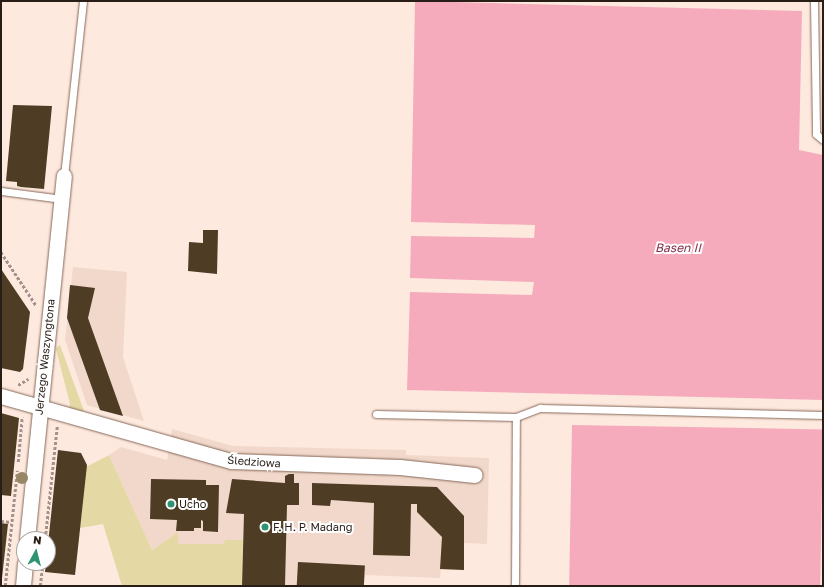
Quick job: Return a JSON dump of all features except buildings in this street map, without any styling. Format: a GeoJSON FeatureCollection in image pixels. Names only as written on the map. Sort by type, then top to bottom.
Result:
{"type":"FeatureCollection","features":[{"type":"Feature","properties":{"kind":"street","name":"Jerzego Waszyngtona"},"geometry":{"type":"LineString","coordinates":[[28,531],[39,407],[64,176]]}},
{"type":"Feature","properties":{"kind":"street","name":"Śledziowa"},"geometry":{"type":"LineString","coordinates":[[1,396],[231,462],[400,467],[475,475]]}},
{"type":"Feature","properties":{"kind":"street"},"geometry":{"type":"LineString","coordinates":[[23,586],[24,571]]}},
{"type":"Feature","properties":{"kind":"lane"},"geometry":{"type":"LineString","coordinates":[[64,176],[83,1]]}},
{"type":"Feature","properties":{"kind":"lane"},"geometry":{"type":"LineString","coordinates":[[814,1],[816,134],[823,140]]}},
{"type":"Feature","properties":{"kind":"lane"},"geometry":{"type":"LineString","coordinates":[[1,191],[62,199]]}},
{"type":"Feature","properties":{"kind":"lane"},"geometry":{"type":"LineString","coordinates":[[376,414],[516,417],[540,408],[823,415]]}},
{"type":"Feature","properties":{"kind":"lane"},"geometry":{"type":"LineString","coordinates":[[515,586],[516,417]]}},
{"type":"Feature","properties":{"kind":"path"},"geometry":{"type":"LineString","coordinates":[[1,252],[36,310]]}},
{"type":"Feature","properties":{"kind":"path"},"geometry":{"type":"LineString","coordinates":[[5,586],[23,402],[18,385]]}},
{"type":"Feature","properties":{"kind":"path"},"geometry":{"type":"LineString","coordinates":[[46,531],[58,413]]}},
{"type":"Feature","properties":{"kind":"path"},"geometry":{"type":"LineString","coordinates":[[1,521],[11,522]]}},
{"type":"Feature","properties":{"kind":"path"},"geometry":{"type":"LineString","coordinates":[[40,586],[42,571]]}},
{"type":"Feature","properties":{"kind":"shaded area"},"geometry":{"type":"Polygon","coordinates":[[[73,267],[127,272],[123,357],[144,421],[87,405],[65,340],[73,267]]]}},
{"type":"Feature","properties":{"kind":"shaded area"},"geometry":{"type":"Polygon","coordinates":[[[60,345],[84,411],[79,413],[69,409],[70,404],[56,348],[60,345]]]}},
{"type":"Feature","properties":{"kind":"shaded area"},"geometry":{"type":"Polygon","coordinates":[[[172,429],[233,446],[406,450],[406,455],[489,458],[487,544],[464,543],[464,570],[441,569],[440,578],[365,575],[364,586],[242,586],[243,540],[225,540],[225,544],[178,544],[178,532],[152,550],[109,455],[121,447],[167,460],[172,429]]]}},
{"type":"Feature","properties":{"kind":"shaded area"},"geometry":{"type":"Polygon","coordinates":[[[109,455],[152,550],[178,532],[178,544],[224,544],[225,540],[243,540],[242,586],[122,586],[103,524],[80,528],[86,467],[109,455]]]}},
{"type":"Feature","properties":{"kind":"water","name":"Basen II"},"geometry":{"type":"Polygon","coordinates":[[[415,1],[802,11],[799,150],[823,155],[823,400],[407,390],[410,292],[532,295],[534,282],[410,278],[411,236],[534,238],[535,225],[411,222],[415,1]]]}},
{"type":"Feature","properties":{"kind":"water"},"geometry":{"type":"Polygon","coordinates":[[[572,425],[823,429],[820,586],[569,586],[572,425]]]}},
{"type":"Feature","properties":{"kind":"place","name":"Ucho"},"geometry":{"type":"Point","coordinates":[171,504]}},
{"type":"Feature","properties":{"kind":"place","name":"F. H. P. Madang"},"geometry":{"type":"Point","coordinates":[265,527]}}]}
